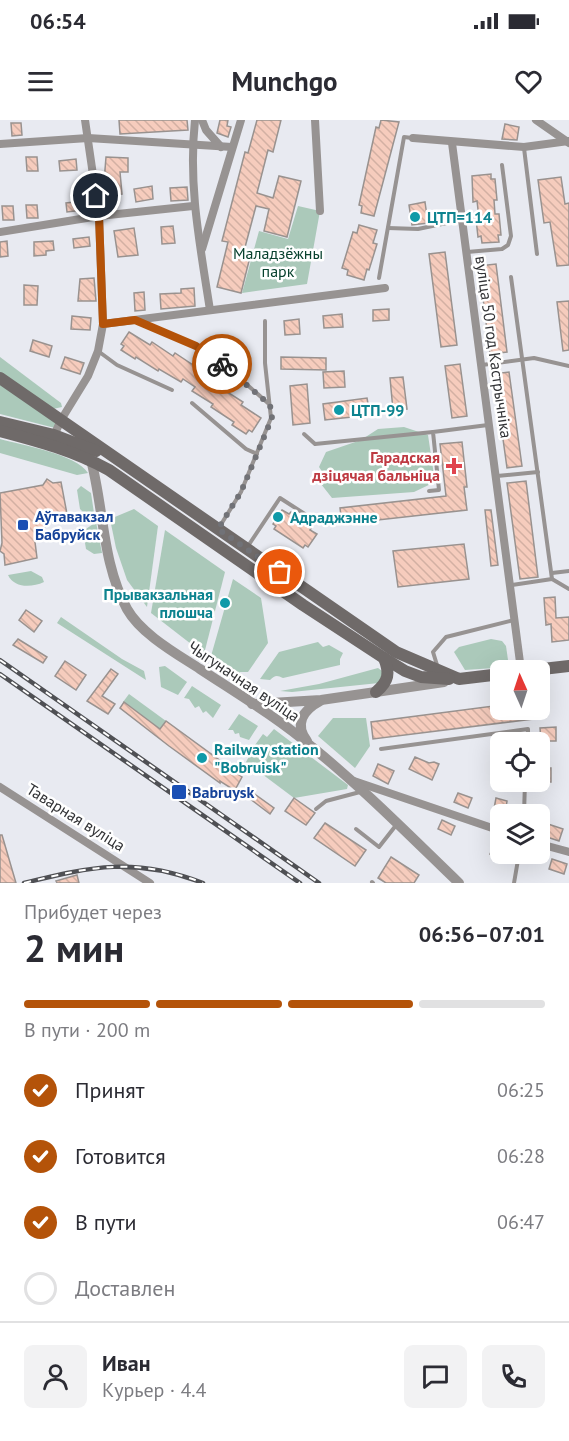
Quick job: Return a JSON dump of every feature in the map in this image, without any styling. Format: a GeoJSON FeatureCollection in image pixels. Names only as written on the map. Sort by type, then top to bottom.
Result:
{"type":"FeatureCollection","features":[{"type":"Feature","properties":{"kind":"main road"},"geometry":{"type":"LineString","coordinates":[[0,378],[396,652],[459,680]]}},
{"type":"Feature","properties":{"kind":"main road"},"geometry":{"type":"LineString","coordinates":[[0,422],[114,458]]}},
{"type":"Feature","properties":{"kind":"main road"},"geometry":{"type":"LineString","coordinates":[[0,431],[52,440],[109,470],[303,605],[405,671],[421,677],[459,680],[490,676]]}},
{"type":"Feature","properties":{"kind":"main road"},"geometry":{"type":"LineString","coordinates":[[376,692],[386,684],[388,676],[384,658]]}},
{"type":"Feature","properties":{"kind":"main road"},"geometry":{"type":"LineString","coordinates":[[550,668],[569,666]]}},
{"type":"Feature","properties":{"kind":"street"},"geometry":{"type":"LineString","coordinates":[[52,440],[61,420],[88,376],[98,351],[103,324],[99,216],[85,120]]}},
{"type":"Feature","properties":{"kind":"street"},"geometry":{"type":"LineString","coordinates":[[195,120],[192,145],[194,206],[210,310]]}},
{"type":"Feature","properties":{"kind":"street"},"geometry":{"type":"LineString","coordinates":[[202,120],[206,130],[220,147]]}},
{"type":"Feature","properties":{"kind":"street"},"geometry":{"type":"LineString","coordinates":[[201,252],[241,120]]}},
{"type":"Feature","properties":{"kind":"street"},"geometry":{"type":"LineString","coordinates":[[309,120],[315,124],[320,211]]}},
{"type":"Feature","properties":{"kind":"street"},"geometry":{"type":"LineString","coordinates":[[536,120],[569,142]]}},
{"type":"Feature","properties":{"kind":"street"},"geometry":{"type":"LineString","coordinates":[[0,144],[88,138],[232,147]]}},
{"type":"Feature","properties":{"kind":"street"},"geometry":{"type":"LineString","coordinates":[[413,138],[452,143],[524,147],[569,142]]}},
{"type":"Feature","properties":{"kind":"street","name":"вуліца 50 год Кастрычніка"},"geometry":{"type":"LineString","coordinates":[[452,143],[520,660]]}},
{"type":"Feature","properties":{"kind":"street"},"geometry":{"type":"LineString","coordinates":[[0,232],[99,216],[194,206]]}},
{"type":"Feature","properties":{"kind":"street"},"geometry":{"type":"LineString","coordinates":[[103,324],[385,288]]}},
{"type":"Feature","properties":{"kind":"street","name":"Чыгуначная вуліца"},"geometry":{"type":"LineString","coordinates":[[91,460],[110,564],[128,611],[139,625],[311,746],[459,883]]}},
{"type":"Feature","properties":{"kind":"street"},"geometry":{"type":"LineString","coordinates":[[252,704],[321,700],[459,680]]}},
{"type":"Feature","properties":{"kind":"street"},"geometry":{"type":"LineString","coordinates":[[311,746],[301,730],[301,718],[311,706],[321,700]]}},
{"type":"Feature","properties":{"kind":"street"},"geometry":{"type":"LineString","coordinates":[[350,780],[490,827]]}},
{"type":"Feature","properties":{"kind":"street","name":"Таварная вуліца"},"geometry":{"type":"LineString","coordinates":[[0,787],[150,883]]}},
{"type":"Feature","properties":{"kind":"street"},"geometry":{"type":"LineString","coordinates":[[382,810],[384,800],[393,794]]}},
{"type":"Feature","properties":{"kind":"street"},"geometry":{"type":"LineString","coordinates":[[550,847],[569,852]]}},
{"type":"Feature","properties":{"kind":"lane"},"geometry":{"type":"LineString","coordinates":[[379,278],[404,137],[413,138]]}},
{"type":"Feature","properties":{"kind":"lane"},"geometry":{"type":"LineString","coordinates":[[524,147],[537,254]]}},
{"type":"Feature","properties":{"kind":"lane"},"geometry":{"type":"LineString","coordinates":[[466,252],[502,249],[508,245],[511,236],[502,165]]}},
{"type":"Feature","properties":{"kind":"lane"},"geometry":{"type":"LineString","coordinates":[[388,228],[418,229],[462,220]]}},
{"type":"Feature","properties":{"kind":"lane"},"geometry":{"type":"LineString","coordinates":[[511,277],[552,579]]}},
{"type":"Feature","properties":{"kind":"lane"},"geometry":{"type":"LineString","coordinates":[[135,320],[196,346],[227,367],[270,405]]}},
{"type":"Feature","properties":{"kind":"lane"},"geometry":{"type":"LineString","coordinates":[[218,529],[241,492],[272,418],[265,363],[265,321]]}},
{"type":"Feature","properties":{"kind":"lane"},"geometry":{"type":"LineString","coordinates":[[98,351],[117,365],[172,390]]}},
{"type":"Feature","properties":{"kind":"lane"},"geometry":{"type":"LineString","coordinates":[[481,365],[534,358],[569,366]]}},
{"type":"Feature","properties":{"kind":"lane"},"geometry":{"type":"LineString","coordinates":[[192,403],[246,449],[257,454]]}},
{"type":"Feature","properties":{"kind":"lane"},"geometry":{"type":"LineString","coordinates":[[304,434],[315,444],[489,425]]}},
{"type":"Feature","properties":{"kind":"lane"},"geometry":{"type":"LineString","coordinates":[[429,491],[440,490],[433,432]]}},
{"type":"Feature","properties":{"kind":"lane"},"geometry":{"type":"LineString","coordinates":[[496,476],[538,472]]}},
{"type":"Feature","properties":{"kind":"lane"},"geometry":{"type":"LineString","coordinates":[[246,549],[280,498],[311,518]]}},
{"type":"Feature","properties":{"kind":"lane"},"geometry":{"type":"LineString","coordinates":[[552,573],[569,571]]}},
{"type":"Feature","properties":{"kind":"lane"},"geometry":{"type":"LineString","coordinates":[[510,586],[552,579],[569,589]]}},
{"type":"Feature","properties":{"kind":"lane"},"geometry":{"type":"LineString","coordinates":[[439,672],[433,652],[446,637],[514,620]]}},
{"type":"Feature","properties":{"kind":"lane"},"geometry":{"type":"LineString","coordinates":[[506,732],[528,729],[528,732]]}},
{"type":"Feature","properties":{"kind":"lane"},"geometry":{"type":"LineString","coordinates":[[381,749],[490,734]]}},
{"type":"Feature","properties":{"kind":"lane"},"geometry":{"type":"LineString","coordinates":[[316,809],[326,801],[362,792]]}},
{"type":"Feature","properties":{"kind":"lane"},"geometry":{"type":"LineString","coordinates":[[356,829],[379,847],[397,824]]}},
{"type":"Feature","properties":{"kind":"lane"},"geometry":{"type":"LineString","coordinates":[[514,883],[517,864]]}},
{"type":"Feature","properties":{"kind":"green space","name":"Маладзёжны парк"},"geometry":{"type":"Polygon","coordinates":[[[298,206],[320,211],[307,284],[242,293],[259,231],[288,239],[298,206]]]}},
{"type":"Feature","properties":{"kind":"green space"},"geometry":{"type":"Polygon","coordinates":[[[0,357],[61,403],[62,407],[53,409],[0,372],[0,357]]]}},
{"type":"Feature","properties":{"kind":"green space"},"geometry":{"type":"Polygon","coordinates":[[[0,383],[53,421],[56,424],[55,428],[0,414],[0,383]]]}},
{"type":"Feature","properties":{"kind":"green space"},"geometry":{"type":"Polygon","coordinates":[[[404,427],[428,435],[435,482],[414,492],[332,498],[321,484],[326,477],[319,467],[326,452],[361,440],[378,429],[404,427]]]}},
{"type":"Feature","properties":{"kind":"green space"},"geometry":{"type":"Polygon","coordinates":[[[0,439],[61,455],[82,466],[88,473],[77,475],[0,453],[0,439]]]}},
{"type":"Feature","properties":{"kind":"green space"},"geometry":{"type":"Polygon","coordinates":[[[81,486],[91,493],[94,513],[86,515],[80,509],[77,490],[81,486]]]}},
{"type":"Feature","properties":{"kind":"green space"},"geometry":{"type":"Polygon","coordinates":[[[134,509],[158,526],[147,607],[127,580],[116,548],[110,519],[134,509]]]}},
{"type":"Feature","properties":{"kind":"green space"},"geometry":{"type":"Polygon","coordinates":[[[96,522],[102,553],[94,554],[86,549],[83,531],[96,522]]]}},
{"type":"Feature","properties":{"kind":"green space"},"geometry":{"type":"Polygon","coordinates":[[[165,530],[225,572],[204,654],[151,613],[165,530]]]}},
{"type":"Feature","properties":{"kind":"green space"},"geometry":{"type":"Polygon","coordinates":[[[31,571],[42,577],[44,582],[23,586],[14,582],[8,575],[31,571]]]}},
{"type":"Feature","properties":{"kind":"green space"},"geometry":{"type":"Polygon","coordinates":[[[233,579],[261,598],[268,643],[248,672],[240,672],[238,676],[211,656],[233,579]]]}},
{"type":"Feature","properties":{"kind":"green space"},"geometry":{"type":"Polygon","coordinates":[[[61,617],[122,659],[144,671],[146,680],[57,623],[61,617]]]}},
{"type":"Feature","properties":{"kind":"green space"},"geometry":{"type":"Polygon","coordinates":[[[491,639],[502,641],[506,646],[508,660],[490,660],[490,668],[465,670],[454,652],[459,647],[491,639]]]}},
{"type":"Feature","properties":{"kind":"green space"},"geometry":{"type":"Polygon","coordinates":[[[318,642],[323,647],[329,645],[343,653],[340,665],[283,678],[276,676],[270,680],[260,679],[279,652],[318,642]]]}},
{"type":"Feature","properties":{"kind":"green space"},"geometry":{"type":"Polygon","coordinates":[[[165,666],[187,682],[178,695],[161,687],[159,667],[165,666]]]}},
{"type":"Feature","properties":{"kind":"green space"},"geometry":{"type":"Polygon","coordinates":[[[378,668],[382,671],[379,683],[292,692],[280,691],[319,684],[378,668]]]}},
{"type":"Feature","properties":{"kind":"green space"},"geometry":{"type":"Polygon","coordinates":[[[192,686],[221,705],[213,718],[206,711],[203,713],[199,706],[195,708],[189,699],[184,698],[192,686]]]}},
{"type":"Feature","properties":{"kind":"green space"},"geometry":{"type":"Polygon","coordinates":[[[129,694],[166,721],[160,729],[123,702],[129,694]]]}},
{"type":"Feature","properties":{"kind":"green space"},"geometry":{"type":"Polygon","coordinates":[[[239,714],[258,726],[249,740],[240,737],[239,733],[235,734],[233,730],[228,730],[239,714]]]}},
{"type":"Feature","properties":{"kind":"green space"},"geometry":{"type":"Polygon","coordinates":[[[333,718],[366,718],[370,746],[355,768],[318,736],[333,718]]]}},
{"type":"Feature","properties":{"kind":"green space"},"geometry":{"type":"Polygon","coordinates":[[[274,729],[348,785],[347,789],[294,798],[246,762],[263,734],[267,737],[274,729]]]}},
{"type":"Feature","properties":{"kind":"building"},"geometry":{"type":"Polygon","coordinates":[[[119,120],[187,120],[188,130],[120,134],[119,120]]]}},
{"type":"Feature","properties":{"kind":"building"},"geometry":{"type":"Polygon","coordinates":[[[220,120],[228,120],[227,126],[231,127],[228,137],[217,133],[220,120]]]}},
{"type":"Feature","properties":{"kind":"building"},"geometry":{"type":"Polygon","coordinates":[[[257,120],[281,120],[273,152],[268,150],[257,193],[273,198],[279,176],[301,181],[287,237],[264,231],[269,209],[256,206],[244,251],[251,253],[241,293],[217,287],[228,242],[222,241],[245,152],[248,153],[257,120]]]}},
{"type":"Feature","properties":{"kind":"building"},"geometry":{"type":"Polygon","coordinates":[[[381,120],[399,122],[374,216],[361,213],[362,206],[359,205],[376,127],[379,128],[381,120]]]}},
{"type":"Feature","properties":{"kind":"building"},"geometry":{"type":"Polygon","coordinates":[[[11,123],[21,123],[22,135],[12,136],[11,123]]]}},
{"type":"Feature","properties":{"kind":"building"},"geometry":{"type":"Polygon","coordinates":[[[505,124],[519,127],[517,140],[502,139],[505,124]]]}},
{"type":"Feature","properties":{"kind":"building"},"geometry":{"type":"Polygon","coordinates":[[[26,157],[37,157],[38,171],[27,171],[26,157]]]}},
{"type":"Feature","properties":{"kind":"building"},"geometry":{"type":"Polygon","coordinates":[[[106,157],[128,158],[128,172],[120,172],[122,194],[105,196],[106,157]]]}},
{"type":"Feature","properties":{"kind":"building"},"geometry":{"type":"Polygon","coordinates":[[[76,159],[77,170],[60,171],[59,161],[76,159]]]}},
{"type":"Feature","properties":{"kind":"building"},"geometry":{"type":"Polygon","coordinates":[[[491,174],[491,179],[495,179],[497,200],[494,200],[495,214],[499,214],[501,235],[498,235],[499,242],[482,243],[481,236],[478,237],[476,219],[479,218],[477,201],[473,202],[472,176],[491,174]]]}},
{"type":"Feature","properties":{"kind":"building"},"geometry":{"type":"Polygon","coordinates":[[[561,177],[565,204],[569,203],[569,265],[557,266],[550,222],[544,223],[538,180],[561,177]]]}},
{"type":"Feature","properties":{"kind":"building"},"geometry":{"type":"Polygon","coordinates":[[[152,186],[153,199],[136,202],[134,189],[152,186]]]}},
{"type":"Feature","properties":{"kind":"building"},"geometry":{"type":"Polygon","coordinates":[[[187,187],[188,200],[171,201],[170,188],[187,187]]]}},
{"type":"Feature","properties":{"kind":"building"},"geometry":{"type":"Polygon","coordinates":[[[82,201],[83,210],[67,212],[66,203],[82,201]]]}},
{"type":"Feature","properties":{"kind":"building","name":"ЦТП=114"},"geometry":{"type":"Polygon","coordinates":[[[425,202],[428,223],[412,225],[409,205],[425,202]]]}},
{"type":"Feature","properties":{"kind":"building"},"geometry":{"type":"Polygon","coordinates":[[[26,205],[37,205],[38,218],[27,218],[26,205]]]}},
{"type":"Feature","properties":{"kind":"building"},"geometry":{"type":"Polygon","coordinates":[[[2,206],[13,206],[14,220],[3,220],[2,206]]]}},
{"type":"Feature","properties":{"kind":"building"},"geometry":{"type":"Polygon","coordinates":[[[359,225],[377,230],[373,243],[377,244],[364,280],[347,275],[348,270],[342,268],[353,232],[357,233],[359,225]]]}},
{"type":"Feature","properties":{"kind":"building"},"geometry":{"type":"Polygon","coordinates":[[[173,226],[175,243],[162,244],[161,227],[173,226]]]}},
{"type":"Feature","properties":{"kind":"building"},"geometry":{"type":"Polygon","coordinates":[[[134,228],[138,255],[118,257],[114,231],[134,228]]]}},
{"type":"Feature","properties":{"kind":"building"},"geometry":{"type":"Polygon","coordinates":[[[89,237],[90,246],[74,248],[73,239],[89,237]]]}},
{"type":"Feature","properties":{"kind":"building"},"geometry":{"type":"Polygon","coordinates":[[[7,241],[8,256],[0,257],[0,242],[7,241]]]}},
{"type":"Feature","properties":{"kind":"building"},"geometry":{"type":"Polygon","coordinates":[[[53,241],[54,250],[46,251],[46,255],[34,256],[34,242],[53,241]]]}},
{"type":"Feature","properties":{"kind":"building"},"geometry":{"type":"Polygon","coordinates":[[[445,252],[457,345],[441,347],[429,254],[445,252]]]}},
{"type":"Feature","properties":{"kind":"building"},"geometry":{"type":"Polygon","coordinates":[[[496,264],[507,352],[490,354],[479,266],[496,264]]]}},
{"type":"Feature","properties":{"kind":"building"},"geometry":{"type":"Polygon","coordinates":[[[94,278],[96,301],[78,301],[80,279],[94,278]]]}},
{"type":"Feature","properties":{"kind":"building"},"geometry":{"type":"Polygon","coordinates":[[[24,285],[38,286],[37,305],[24,305],[24,285]]]}},
{"type":"Feature","properties":{"kind":"building"},"geometry":{"type":"Polygon","coordinates":[[[194,288],[195,306],[161,309],[160,294],[181,293],[181,289],[194,288]]]}},
{"type":"Feature","properties":{"kind":"building"},"geometry":{"type":"Polygon","coordinates":[[[144,292],[145,310],[135,311],[134,293],[144,292]]]}},
{"type":"Feature","properties":{"kind":"building"},"geometry":{"type":"Polygon","coordinates":[[[569,301],[569,350],[563,351],[557,302],[569,301]]]}},
{"type":"Feature","properties":{"kind":"building"},"geometry":{"type":"Polygon","coordinates":[[[389,309],[389,320],[373,321],[373,310],[389,309]]]}},
{"type":"Feature","properties":{"kind":"building"},"geometry":{"type":"Polygon","coordinates":[[[342,314],[343,327],[324,328],[323,316],[342,314]]]}},
{"type":"Feature","properties":{"kind":"building"},"geometry":{"type":"Polygon","coordinates":[[[72,316],[91,318],[90,330],[71,329],[72,316]]]}},
{"type":"Feature","properties":{"kind":"building"},"geometry":{"type":"Polygon","coordinates":[[[299,319],[300,334],[285,335],[284,321],[299,319]]]}},
{"type":"Feature","properties":{"kind":"building"},"geometry":{"type":"Polygon","coordinates":[[[129,332],[150,345],[152,342],[173,356],[175,353],[223,385],[221,388],[243,402],[241,405],[261,418],[252,432],[249,430],[246,434],[232,425],[234,422],[211,407],[213,404],[192,391],[195,387],[183,379],[181,382],[121,350],[124,346],[121,344],[129,332]]]}},
{"type":"Feature","properties":{"kind":"building"},"geometry":{"type":"Polygon","coordinates":[[[33,340],[52,346],[49,357],[30,351],[33,340]]]}},
{"type":"Feature","properties":{"kind":"building"},"geometry":{"type":"Polygon","coordinates":[[[65,357],[84,363],[80,374],[61,368],[65,357]]]}},
{"type":"Feature","properties":{"kind":"building"},"geometry":{"type":"Polygon","coordinates":[[[281,357],[326,358],[326,370],[281,369],[281,357]]]}},
{"type":"Feature","properties":{"kind":"building"},"geometry":{"type":"Polygon","coordinates":[[[460,364],[467,416],[452,418],[445,366],[460,364]]]}},
{"type":"Feature","properties":{"kind":"building"},"geometry":{"type":"Polygon","coordinates":[[[344,371],[345,387],[324,388],[323,372],[344,371]]]}},
{"type":"Feature","properties":{"kind":"building"},"geometry":{"type":"Polygon","coordinates":[[[509,372],[522,466],[507,468],[494,374],[509,372]]]}},
{"type":"Feature","properties":{"kind":"building"},"geometry":{"type":"Polygon","coordinates":[[[403,377],[407,409],[393,410],[390,378],[403,377]]]}},
{"type":"Feature","properties":{"kind":"building"},"geometry":{"type":"Polygon","coordinates":[[[307,384],[310,423],[293,425],[290,386],[307,384]]]}},
{"type":"Feature","properties":{"kind":"building","name":"ЦТП-99"},"geometry":{"type":"Polygon","coordinates":[[[367,398],[370,415],[325,420],[323,404],[367,398]]]}},
{"type":"Feature","properties":{"kind":"building","name":"Гарадская дзіцячая бальніца"},"geometry":{"type":"Polygon","coordinates":[[[462,442],[467,510],[342,524],[340,508],[446,496],[440,444],[462,442]]]}},
{"type":"Feature","properties":{"kind":"building","name":"Аўтавакзал Бабруйск"},"geometry":{"type":"Polygon","coordinates":[[[47,479],[53,483],[61,482],[67,514],[52,516],[35,542],[37,558],[5,565],[4,554],[0,551],[2,543],[0,493],[43,485],[47,479]]]}},
{"type":"Feature","properties":{"kind":"building"},"geometry":{"type":"Polygon","coordinates":[[[526,481],[538,577],[520,579],[507,483],[526,481]]]}},
{"type":"Feature","properties":{"kind":"building"},"geometry":{"type":"Polygon","coordinates":[[[282,510],[289,514],[291,512],[312,527],[310,530],[317,534],[308,547],[305,545],[303,548],[274,529],[276,526],[273,524],[282,510]]]}},
{"type":"Feature","properties":{"kind":"building"},"geometry":{"type":"Polygon","coordinates":[[[485,510],[491,510],[498,565],[491,566],[485,510]]]}},
{"type":"Feature","properties":{"kind":"building"},"geometry":{"type":"Polygon","coordinates":[[[464,544],[469,579],[398,587],[393,551],[464,544]]]}},
{"type":"Feature","properties":{"kind":"building"},"geometry":{"type":"Polygon","coordinates":[[[555,597],[556,618],[569,617],[569,640],[552,642],[551,624],[546,625],[544,598],[555,597]]]}},
{"type":"Feature","properties":{"kind":"building"},"geometry":{"type":"Polygon","coordinates":[[[26,610],[42,621],[34,632],[19,620],[26,610]]]}},
{"type":"Feature","properties":{"kind":"building"},"geometry":{"type":"Polygon","coordinates":[[[18,639],[47,657],[43,663],[13,645],[18,639]]]}},
{"type":"Feature","properties":{"kind":"building"},"geometry":{"type":"Polygon","coordinates":[[[65,661],[86,675],[76,690],[55,676],[65,661]]]}},
{"type":"Feature","properties":{"kind":"building"},"geometry":{"type":"Polygon","coordinates":[[[111,669],[118,674],[102,696],[115,704],[108,714],[87,701],[111,669]]]}},
{"type":"Feature","properties":{"kind":"building"},"geometry":{"type":"Polygon","coordinates":[[[124,702],[160,729],[166,721],[229,767],[242,777],[236,788],[234,790],[220,781],[220,783],[169,746],[120,708],[124,702]]]}},
{"type":"Feature","properties":{"kind":"building"},"geometry":{"type":"Polygon","coordinates":[[[490,706],[490,720],[525,720],[373,739],[371,722],[490,706]]]}},
{"type":"Feature","properties":{"kind":"building"},"geometry":{"type":"Polygon","coordinates":[[[556,727],[556,741],[550,741],[550,732],[540,732],[540,728],[556,727]]]}},
{"type":"Feature","properties":{"kind":"building"},"geometry":{"type":"Polygon","coordinates":[[[415,757],[429,763],[439,764],[432,780],[409,769],[415,757]]]}},
{"type":"Feature","properties":{"kind":"building"},"geometry":{"type":"Polygon","coordinates":[[[378,764],[394,771],[388,784],[373,776],[378,764]]]}},
{"type":"Feature","properties":{"kind":"building"},"geometry":{"type":"Polygon","coordinates":[[[249,790],[274,808],[270,814],[245,795],[249,790]]]}},
{"type":"Feature","properties":{"kind":"building"},"geometry":{"type":"Polygon","coordinates":[[[458,793],[472,798],[468,808],[454,802],[458,793]]]}},
{"type":"Feature","properties":{"kind":"building"},"geometry":{"type":"Polygon","coordinates":[[[294,798],[315,813],[306,825],[285,811],[294,798]]]}},
{"type":"Feature","properties":{"kind":"building"},"geometry":{"type":"Polygon","coordinates":[[[496,798],[507,801],[507,804],[495,804],[496,798]]]}},
{"type":"Feature","properties":{"kind":"building"},"geometry":{"type":"Polygon","coordinates":[[[442,820],[455,826],[451,835],[438,829],[442,820]]]}},
{"type":"Feature","properties":{"kind":"building"},"geometry":{"type":"Polygon","coordinates":[[[325,823],[366,850],[355,866],[314,838],[325,823]]]}},
{"type":"Feature","properties":{"kind":"building"},"geometry":{"type":"Polygon","coordinates":[[[550,825],[563,829],[559,841],[550,838],[550,825]]]}},
{"type":"Feature","properties":{"kind":"building"},"geometry":{"type":"Polygon","coordinates":[[[0,835],[2,835],[16,883],[0,883],[0,835]]]}},
{"type":"Feature","properties":{"kind":"building"},"geometry":{"type":"Polygon","coordinates":[[[391,857],[419,875],[414,883],[386,883],[378,878],[391,857]]]}},
{"type":"Feature","properties":{"kind":"building"},"geometry":{"type":"Polygon","coordinates":[[[552,859],[567,864],[564,874],[549,869],[552,859]]]}},
{"type":"Feature","properties":{"kind":"building"},"geometry":{"type":"Polygon","coordinates":[[[77,875],[79,883],[57,883],[56,881],[77,875]]]}},
{"type":"Feature","properties":{"kind":"railway"},"geometry":{"type":"LineString","coordinates":[[0,660],[319,883]]}},
{"type":"Feature","properties":{"kind":"railway"},"geometry":{"type":"LineString","coordinates":[[0,674],[300,883]]}},
{"type":"Feature","properties":{"kind":"railway"},"geometry":{"type":"LineString","coordinates":[[24,883],[72,872],[114,867],[156,870],[203,883]]}},
{"type":"Feature","properties":{"kind":"way so far"},"geometry":{"type":"LineString","coordinates":[[222,364],[270,405],[272,418],[241,492],[218,529],[280,572]]}},
{"type":"Feature","properties":{"kind":"place","name":"ЦТП=114"},"geometry":{"type":"Point","coordinates":[415,217]}},
{"type":"Feature","properties":{"kind":"place","name":"ЦТП-99"},"geometry":{"type":"Point","coordinates":[339,410]}},
{"type":"Feature","properties":{"kind":"place","name":"Гарадская дзіцячая бальніца"},"geometry":{"type":"Point","coordinates":[454,466]}},
{"type":"Feature","properties":{"kind":"place","name":"Адраджэнне"},"geometry":{"type":"Point","coordinates":[278,517]}},
{"type":"Feature","properties":{"kind":"place","name":"Аўтавакзал Бабруйск"},"geometry":{"type":"Point","coordinates":[23,525]}},
{"type":"Feature","properties":{"kind":"place","name":"Прывакзальная плошча"},"geometry":{"type":"Point","coordinates":[225,603]}},
{"type":"Feature","properties":{"kind":"place","name":"Railway station \"Bobruisk\""},"geometry":{"type":"Point","coordinates":[202,758]}},
{"type":"Feature","properties":{"kind":"place","name":"Babruysk"},"geometry":{"type":"Point","coordinates":[179,792]}},
{"type":"Feature","properties":{"kind":"route"},"geometry":{"type":"LineString","coordinates":[[96,196],[99,216],[103,324],[135,320],[196,346],[222,364]]}}]}
